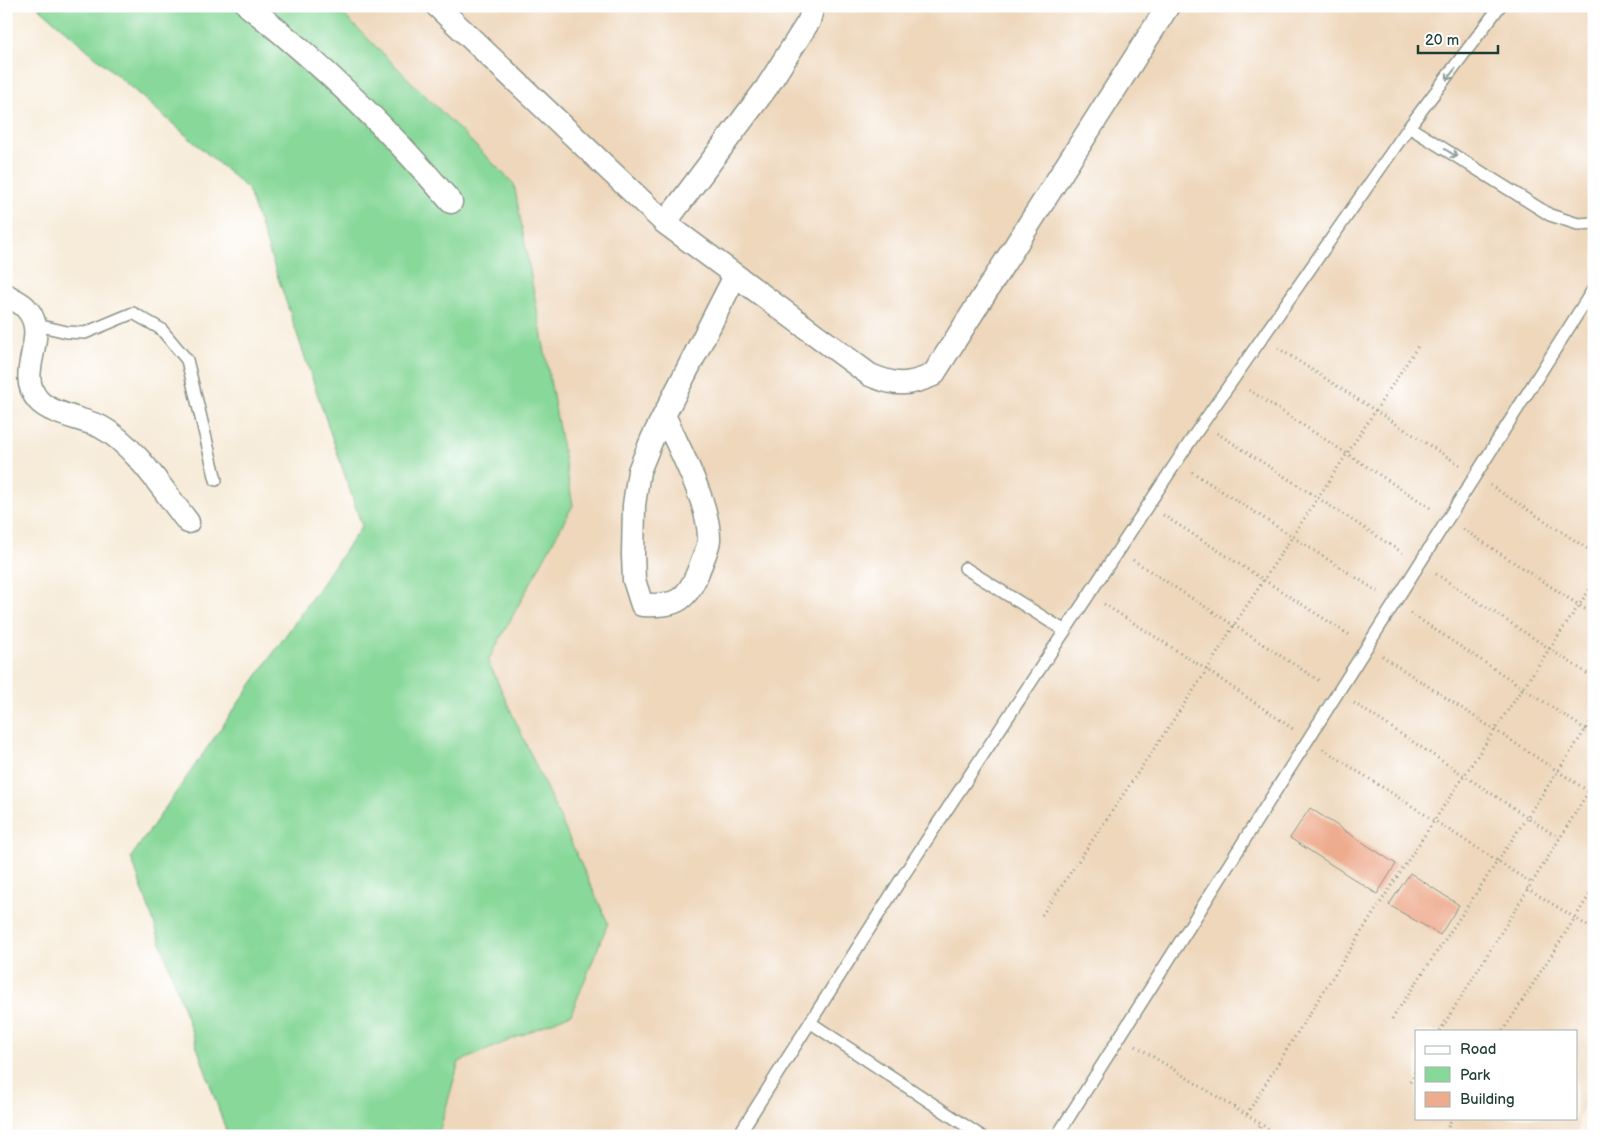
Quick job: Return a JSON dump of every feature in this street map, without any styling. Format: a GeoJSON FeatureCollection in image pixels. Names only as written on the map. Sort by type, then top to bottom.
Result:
{"type":"FeatureCollection","features":[{"type":"Feature","properties":{"kind":"street"},"geometry":{"type":"LineString","coordinates":[[248,6],[300,47],[360,104],[408,151],[451,202]]}},
{"type":"Feature","properties":{"kind":"street"},"geometry":{"type":"LineString","coordinates":[[437,6],[665,223],[734,276],[870,374],[890,384],[913,383],[933,375],[1168,6]]}},
{"type":"Feature","properties":{"kind":"street"},"geometry":{"type":"LineString","coordinates":[[665,223],[767,87],[809,21],[813,6]]}},
{"type":"Feature","properties":{"kind":"street"},"geometry":{"type":"LineString","coordinates":[[664,415],[705,509],[709,541],[697,575],[686,596],[666,606],[642,605],[634,580],[634,505],[639,470],[664,415],[734,276]]}},
{"type":"Feature","properties":{"kind":"street"},"geometry":{"type":"LineString","coordinates":[[6,295],[31,316],[37,340],[30,362],[30,384],[38,400],[53,409],[102,428],[132,452],[188,522]]}},
{"type":"Feature","properties":{"kind":"lane"},"geometry":{"type":"LineString","coordinates":[[738,1136],[903,876],[1203,423],[1410,127],[1500,6]]}},
{"type":"Feature","properties":{"kind":"lane"},"geometry":{"type":"LineString","coordinates":[[1410,127],[1550,215],[1578,224],[1594,222]]}},
{"type":"Feature","properties":{"kind":"lane"},"geometry":{"type":"LineString","coordinates":[[1057,1136],[1594,288]]}},
{"type":"Feature","properties":{"kind":"lane"},"geometry":{"type":"LineString","coordinates":[[31,316],[66,332],[85,333],[133,313],[161,329],[187,360],[216,480]]}},
{"type":"Feature","properties":{"kind":"lane"},"geometry":{"type":"LineString","coordinates":[[965,568],[1065,631]]}},
{"type":"Feature","properties":{"kind":"lane"},"geometry":{"type":"LineString","coordinates":[[811,1023],[981,1136]]}},
{"type":"Feature","properties":{"kind":"path"},"geometry":{"type":"LineString","coordinates":[[1262,337],[1594,553]]}},
{"type":"Feature","properties":{"kind":"path"},"geometry":{"type":"LineString","coordinates":[[1042,915],[1207,670],[1317,498],[1418,346]]}},
{"type":"Feature","properties":{"kind":"path"},"geometry":{"type":"LineString","coordinates":[[1233,380],[1594,615]]}},
{"type":"Feature","properties":{"kind":"path"},"geometry":{"type":"LineString","coordinates":[[1203,423],[1594,678]]}},
{"type":"Feature","properties":{"kind":"path"},"geometry":{"type":"LineString","coordinates":[[1247,1114],[1309,1012],[1549,648],[1594,583]]}},
{"type":"Feature","properties":{"kind":"path"},"geometry":{"type":"LineString","coordinates":[[1392,1019],[1594,718]]}},
{"type":"Feature","properties":{"kind":"path"},"geometry":{"type":"LineString","coordinates":[[1586,729],[1594,735]]}},
{"type":"Feature","properties":{"kind":"path"},"geometry":{"type":"LineString","coordinates":[[1557,772],[1588,791]]}},
{"type":"Feature","properties":{"kind":"path"},"geometry":{"type":"LineString","coordinates":[[1441,1030],[1530,882],[1594,783]]}},
{"type":"Feature","properties":{"kind":"path"},"geometry":{"type":"LineString","coordinates":[[1527,816],[1559,838]]}},
{"type":"Feature","properties":{"kind":"path"},"geometry":{"type":"LineString","coordinates":[[1497,861],[1530,882]]}},
{"type":"Feature","properties":{"kind":"path"},"geometry":{"type":"LineString","coordinates":[[1527,888],[1594,930]]}},
{"type":"Feature","properties":{"kind":"path"},"geometry":{"type":"LineString","coordinates":[[1504,1030],[1594,888]]}},
{"type":"Feature","properties":{"kind":"path"},"geometry":{"type":"LineString","coordinates":[[1120,1036],[1280,1136]]}},
{"type":"Feature","properties":{"kind":"path"},"geometry":{"type":"LineString","coordinates":[[1410,1082],[1415,1072]]}},
{"type":"Feature","properties":{"kind":"path"},"geometry":{"type":"LineString","coordinates":[[1444,1136],[1451,1120]]}},
{"type":"Feature","properties":{"kind":"path"},"geometry":{"type":"LineString","coordinates":[[1254,1136],[1262,1124]]}},
{"type":"Feature","properties":{"kind":"shaded area"},"geometry":{"type":"Polygon","coordinates":[[[335,6],[1594,6],[1594,1091],[1579,1116],[1579,1136],[438,1136],[459,1062],[571,1014],[608,923],[488,661],[573,505],[514,184],[335,6]]]}},
{"type":"Feature","properties":{"kind":"green space"},"geometry":{"type":"Polygon","coordinates":[[[37,6],[335,6],[514,184],[573,505],[488,661],[608,923],[571,1014],[459,1062],[438,1136],[228,1136],[131,857],[362,526],[248,189],[37,6]]]}},
{"type":"Feature","properties":{"kind":"building"},"geometry":{"type":"Polygon","coordinates":[[[1310,808],[1396,864],[1377,894],[1290,838],[1310,808]]]}},
{"type":"Feature","properties":{"kind":"building"},"geometry":{"type":"Polygon","coordinates":[[[1410,873],[1459,905],[1440,935],[1389,905],[1410,873]]]}}]}
